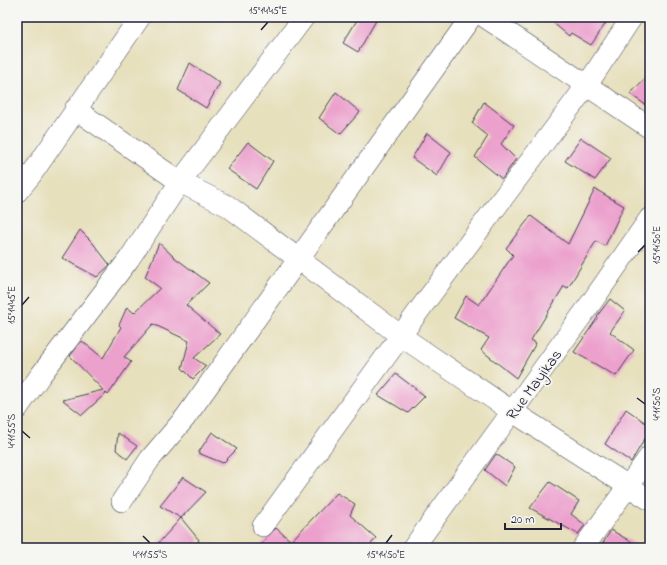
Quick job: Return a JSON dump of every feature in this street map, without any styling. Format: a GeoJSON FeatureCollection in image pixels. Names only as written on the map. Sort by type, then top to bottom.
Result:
{"type":"FeatureCollection","features":[{"type":"Feature","properties":{"kind":"street"},"geometry":{"type":"LineString","coordinates":[[17,192],[31,175],[75,109],[140,17]]}},
{"type":"Feature","properties":{"kind":"street"},"geometry":{"type":"LineString","coordinates":[[17,409],[40,376],[129,259],[180,182],[304,17]]}},
{"type":"Feature","properties":{"kind":"street"},"geometry":{"type":"LineString","coordinates":[[122,501],[150,459],[185,418],[471,17]]}},
{"type":"Feature","properties":{"kind":"street"},"geometry":{"type":"LineString","coordinates":[[485,17],[650,128]]}},
{"type":"Feature","properties":{"kind":"street"},"geometry":{"type":"LineString","coordinates":[[263,526],[422,305],[587,85],[632,17]]}},
{"type":"Feature","properties":{"kind":"street"},"geometry":{"type":"LineString","coordinates":[[75,109],[180,182],[228,206],[401,336],[512,412],[650,500]]}},
{"type":"Feature","properties":{"kind":"street","name":"Rue Mayikas"},"geometry":{"type":"LineString","coordinates":[[413,548],[596,296],[650,218]]}},
{"type":"Feature","properties":{"kind":"street"},"geometry":{"type":"LineString","coordinates":[[583,548],[629,487],[650,456]]}},
{"type":"Feature","properties":{"kind":"building"},"geometry":{"type":"Polygon","coordinates":[[[359,17],[378,17],[358,52],[343,43],[359,17]]]}},
{"type":"Feature","properties":{"kind":"building"},"geometry":{"type":"Polygon","coordinates":[[[546,17],[610,17],[591,45],[571,33],[569,36],[546,17]]]}},
{"type":"Feature","properties":{"kind":"building"},"geometry":{"type":"Polygon","coordinates":[[[190,63],[220,83],[206,108],[178,90],[190,63]]]}},
{"type":"Feature","properties":{"kind":"building"},"geometry":{"type":"Polygon","coordinates":[[[650,73],[650,108],[630,94],[650,73]]]}},
{"type":"Feature","properties":{"kind":"building"},"geometry":{"type":"Polygon","coordinates":[[[336,92],[360,112],[340,134],[319,118],[336,92]]]}},
{"type":"Feature","properties":{"kind":"building"},"geometry":{"type":"Polygon","coordinates":[[[484,102],[514,125],[501,144],[516,159],[502,179],[475,157],[488,136],[472,123],[484,102]]]}},
{"type":"Feature","properties":{"kind":"building"},"geometry":{"type":"Polygon","coordinates":[[[427,133],[451,152],[437,176],[412,158],[427,133]]]}},
{"type":"Feature","properties":{"kind":"building"},"geometry":{"type":"Polygon","coordinates":[[[581,138],[611,158],[595,180],[565,161],[581,138]]]}},
{"type":"Feature","properties":{"kind":"building"},"geometry":{"type":"Polygon","coordinates":[[[248,142],[273,161],[256,189],[227,169],[248,142]]]}},
{"type":"Feature","properties":{"kind":"building"},"geometry":{"type":"Polygon","coordinates":[[[595,189],[624,206],[605,246],[596,241],[568,288],[564,286],[531,340],[536,343],[516,378],[481,350],[489,338],[454,318],[466,296],[479,305],[513,255],[506,248],[531,216],[568,244],[595,189]]]}},
{"type":"Feature","properties":{"kind":"building"},"geometry":{"type":"Polygon","coordinates":[[[80,230],[92,242],[110,265],[97,277],[62,258],[80,230]]]}},
{"type":"Feature","properties":{"kind":"building"},"geometry":{"type":"Polygon","coordinates":[[[159,243],[174,257],[209,283],[186,305],[220,334],[194,358],[206,366],[193,379],[182,368],[189,341],[153,324],[124,357],[131,362],[108,395],[106,393],[82,415],[63,400],[103,390],[70,356],[82,341],[103,358],[121,327],[119,325],[127,307],[134,313],[160,288],[145,277],[159,243]]]}},
{"type":"Feature","properties":{"kind":"building"},"geometry":{"type":"Polygon","coordinates":[[[610,299],[625,311],[610,332],[634,350],[616,376],[574,352],[598,317],[597,316],[610,299]]]}},
{"type":"Feature","properties":{"kind":"building"},"geometry":{"type":"Polygon","coordinates":[[[396,374],[425,396],[408,413],[378,395],[396,374]]]}},
{"type":"Feature","properties":{"kind":"building"},"geometry":{"type":"Polygon","coordinates":[[[626,409],[650,426],[650,430],[631,462],[605,444],[626,409]]]}},
{"type":"Feature","properties":{"kind":"building"},"geometry":{"type":"Polygon","coordinates":[[[212,432],[237,449],[223,463],[198,453],[212,432]]]}},
{"type":"Feature","properties":{"kind":"building"},"geometry":{"type":"Polygon","coordinates":[[[118,433],[137,446],[127,459],[116,450],[118,433]]]}},
{"type":"Feature","properties":{"kind":"building"},"geometry":{"type":"Polygon","coordinates":[[[496,454],[515,467],[505,486],[485,470],[496,454]]]}},
{"type":"Feature","properties":{"kind":"building"},"geometry":{"type":"Polygon","coordinates":[[[183,477],[206,492],[181,518],[160,506],[183,477]]]}},
{"type":"Feature","properties":{"kind":"building"},"geometry":{"type":"Polygon","coordinates":[[[550,482],[579,501],[571,514],[585,525],[578,534],[530,508],[550,482]]]}},
{"type":"Feature","properties":{"kind":"building"},"geometry":{"type":"Polygon","coordinates":[[[337,493],[355,504],[350,515],[376,538],[368,548],[259,548],[276,528],[291,541],[337,493]]]}},
{"type":"Feature","properties":{"kind":"building"},"geometry":{"type":"Polygon","coordinates":[[[181,518],[199,540],[194,548],[154,548],[181,518]]]}},
{"type":"Feature","properties":{"kind":"building"},"geometry":{"type":"Polygon","coordinates":[[[611,530],[642,548],[600,548],[611,530]]]}}]}
